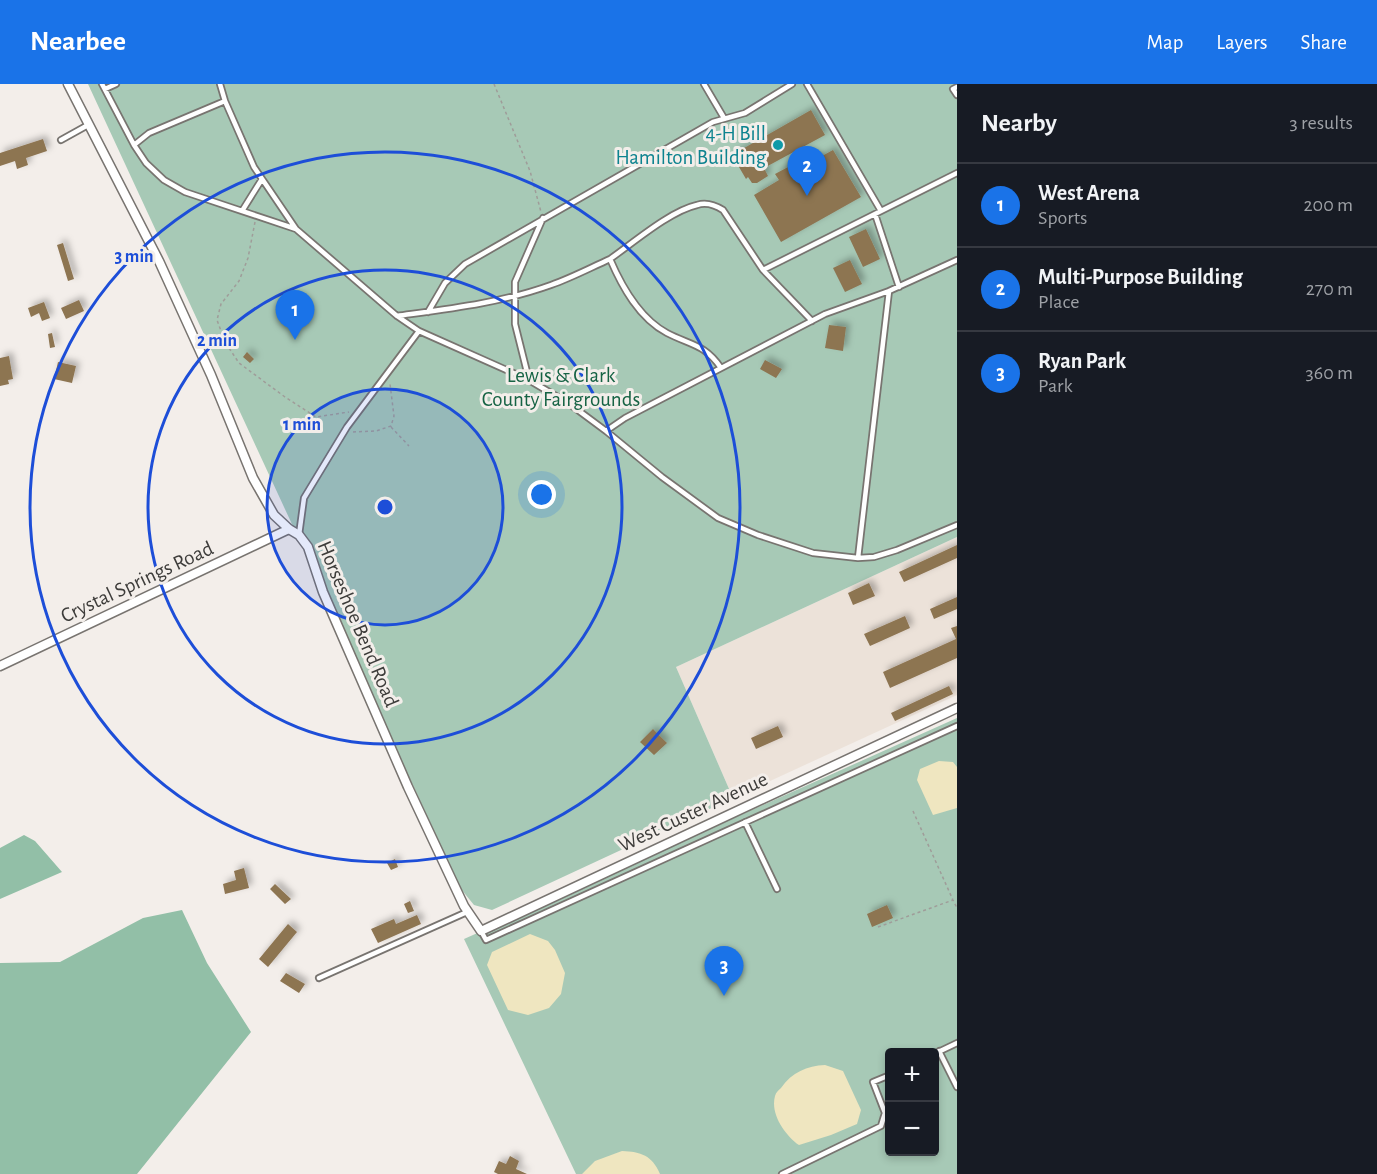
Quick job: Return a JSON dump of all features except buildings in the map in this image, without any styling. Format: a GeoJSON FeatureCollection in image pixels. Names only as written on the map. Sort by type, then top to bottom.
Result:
{"type":"FeatureCollection","features":[{"type":"Feature","properties":{"kind":"street","name":"Horseshoe Bend Road"},"geometry":{"type":"LineString","coordinates":[[68,84],[159,261],[212,375],[253,478],[274,515],[299,535],[308,547],[322,592],[408,787],[467,912]]}},
{"type":"Feature","properties":{"kind":"street","name":"Crystal Springs Road"},"geometry":{"type":"LineString","coordinates":[[0,666],[289,529]]}},
{"type":"Feature","properties":{"kind":"street","name":"West Custer Avenue"},"geometry":{"type":"LineString","coordinates":[[481,931],[957,708]]}},
{"type":"Feature","properties":{"kind":"street"},"geometry":{"type":"LineString","coordinates":[[467,912],[481,931]]}},
{"type":"Feature","properties":{"kind":"lane"},"geometry":{"type":"LineString","coordinates":[[116,84],[103,87],[134,145],[146,163],[164,180],[185,192],[296,229]]}},
{"type":"Feature","properties":{"kind":"lane"},"geometry":{"type":"LineString","coordinates":[[220,84],[225,101],[254,167],[296,229],[397,316],[419,331],[529,380],[571,405],[718,518],[758,535],[813,553],[858,558],[874,557],[897,550],[957,525]]}},
{"type":"Feature","properties":{"kind":"lane"},"geometry":{"type":"LineString","coordinates":[[704,84],[724,118]]}},
{"type":"Feature","properties":{"kind":"lane"},"geometry":{"type":"LineString","coordinates":[[428,312],[445,283],[465,264],[713,122],[745,113],[792,84]]}},
{"type":"Feature","properties":{"kind":"lane"},"geometry":{"type":"LineString","coordinates":[[807,84],[881,211]]}},
{"type":"Feature","properties":{"kind":"lane"},"geometry":{"type":"LineString","coordinates":[[949,84],[955,88],[957,95]]}},
{"type":"Feature","properties":{"kind":"lane"},"geometry":{"type":"LineString","coordinates":[[134,145],[149,133],[225,101]]}},
{"type":"Feature","properties":{"kind":"lane"},"geometry":{"type":"LineString","coordinates":[[61,140],[71,132],[88,125]]}},
{"type":"Feature","properties":{"kind":"lane"},"geometry":{"type":"LineString","coordinates":[[763,270],[955,174],[957,181]]}},
{"type":"Feature","properties":{"kind":"lane"},"geometry":{"type":"LineString","coordinates":[[242,211],[262,179]]}},
{"type":"Feature","properties":{"kind":"lane"},"geometry":{"type":"LineString","coordinates":[[397,316],[514,296],[551,285],[610,260],[680,211],[699,204],[714,205],[723,210],[763,270],[812,321]]}},
{"type":"Feature","properties":{"kind":"lane"},"geometry":{"type":"LineString","coordinates":[[875,214],[898,287]]}},
{"type":"Feature","properties":{"kind":"lane"},"geometry":{"type":"LineString","coordinates":[[529,380],[518,340],[514,282],[543,218]]}},
{"type":"Feature","properties":{"kind":"lane"},"geometry":{"type":"LineString","coordinates":[[610,260],[636,306],[647,318],[666,332],[710,353],[721,368]]}},
{"type":"Feature","properties":{"kind":"lane"},"geometry":{"type":"LineString","coordinates":[[606,431],[625,418],[825,314],[889,291],[957,260]]}},
{"type":"Feature","properties":{"kind":"lane"},"geometry":{"type":"LineString","coordinates":[[858,558],[889,291]]}},
{"type":"Feature","properties":{"kind":"lane"},"geometry":{"type":"LineString","coordinates":[[299,535],[304,498],[343,432],[419,331]]}},
{"type":"Feature","properties":{"kind":"lane"},"geometry":{"type":"LineString","coordinates":[[481,931],[486,940],[957,726]]}},
{"type":"Feature","properties":{"kind":"lane"},"geometry":{"type":"LineString","coordinates":[[745,822],[777,889]]}},
{"type":"Feature","properties":{"kind":"lane"},"geometry":{"type":"LineString","coordinates":[[319,978],[467,912]]}},
{"type":"Feature","properties":{"kind":"lane"},"geometry":{"type":"LineString","coordinates":[[939,1051],[957,1043]]}},
{"type":"Feature","properties":{"kind":"lane"},"geometry":{"type":"LineString","coordinates":[[939,1056],[957,1087]]}},
{"type":"Feature","properties":{"kind":"lane"},"geometry":{"type":"LineString","coordinates":[[782,1174],[880,1126],[885,1113],[873,1082],[885,1077]]}},
{"type":"Feature","properties":{"kind":"path"},"geometry":{"type":"LineString","coordinates":[[494,84],[530,171],[543,218]]}},
{"type":"Feature","properties":{"kind":"path"},"geometry":{"type":"LineString","coordinates":[[257,216],[239,281],[221,304],[217,320],[225,342],[239,363],[316,417],[359,410]]}},
{"type":"Feature","properties":{"kind":"path"},"geometry":{"type":"LineString","coordinates":[[388,371],[394,416],[391,426]]}},
{"type":"Feature","properties":{"kind":"path"},"geometry":{"type":"LineString","coordinates":[[343,432],[376,431],[391,426]]}},
{"type":"Feature","properties":{"kind":"path"},"geometry":{"type":"LineString","coordinates":[[391,426],[409,446]]}},
{"type":"Feature","properties":{"kind":"path"},"geometry":{"type":"LineString","coordinates":[[913,811],[957,908]]}},
{"type":"Feature","properties":{"kind":"path"},"geometry":{"type":"LineString","coordinates":[[878,927],[953,900]]}},
{"type":"Feature","properties":{"kind":"shaded area"},"geometry":{"type":"Polygon","coordinates":[[[957,537],[957,695],[733,798],[676,667],[957,537]]]}},
{"type":"Feature","properties":{"kind":"green space","name":"Lewis & Clark County Fairgrounds"},"geometry":{"type":"Polygon","coordinates":[[[88,84],[957,84],[957,537],[676,667],[733,798],[492,910],[474,905],[461,889],[88,84]]]}},
{"type":"Feature","properties":{"kind":"green space"},"geometry":{"type":"Polygon","coordinates":[[[957,718],[957,1174],[576,1174],[464,939],[957,718]]]}},
{"type":"Feature","properties":{"kind":"green space"},"geometry":{"type":"Polygon","coordinates":[[[24,835],[35,841],[62,872],[0,899],[0,848],[24,835]]]}},
{"type":"Feature","properties":{"kind":"green space"},"geometry":{"type":"Polygon","coordinates":[[[182,910],[207,963],[251,1032],[137,1174],[0,1174],[0,963],[60,962],[143,918],[182,910]]]}},
{"type":"Feature","properties":{"kind":"sand"},"geometry":{"type":"Polygon","coordinates":[[[939,761],[953,762],[957,767],[957,808],[933,815],[917,780],[920,769],[939,761]]]}},
{"type":"Feature","properties":{"kind":"sand"},"geometry":{"type":"Polygon","coordinates":[[[530,934],[548,941],[555,950],[565,973],[561,994],[549,1008],[528,1015],[508,1010],[487,965],[492,952],[530,934]]]}},
{"type":"Feature","properties":{"kind":"sand"},"geometry":{"type":"Polygon","coordinates":[[[825,1065],[843,1071],[861,1110],[857,1124],[799,1145],[780,1124],[775,1110],[775,1096],[785,1082],[795,1074],[806,1068],[825,1065]]]}},
{"type":"Feature","properties":{"kind":"sand"},"geometry":{"type":"Polygon","coordinates":[[[622,1151],[645,1156],[660,1174],[582,1174],[595,1161],[622,1151]]]}},
{"type":"Feature","properties":{"kind":"place","name":"4-H Bill Hamilton Building"},"geometry":{"type":"Point","coordinates":[778,145]}},
{"type":"Feature","properties":{"kind":"place","name":"Multi-Purpose Building"},"geometry":{"type":"Point","coordinates":[807,196]}},
{"type":"Feature","properties":{"kind":"place","name":"West Arena"},"geometry":{"type":"Point","coordinates":[295,340]}},
{"type":"Feature","properties":{"kind":"place","name":"Ryan Park"},"geometry":{"type":"Point","coordinates":[724,996]}}]}
